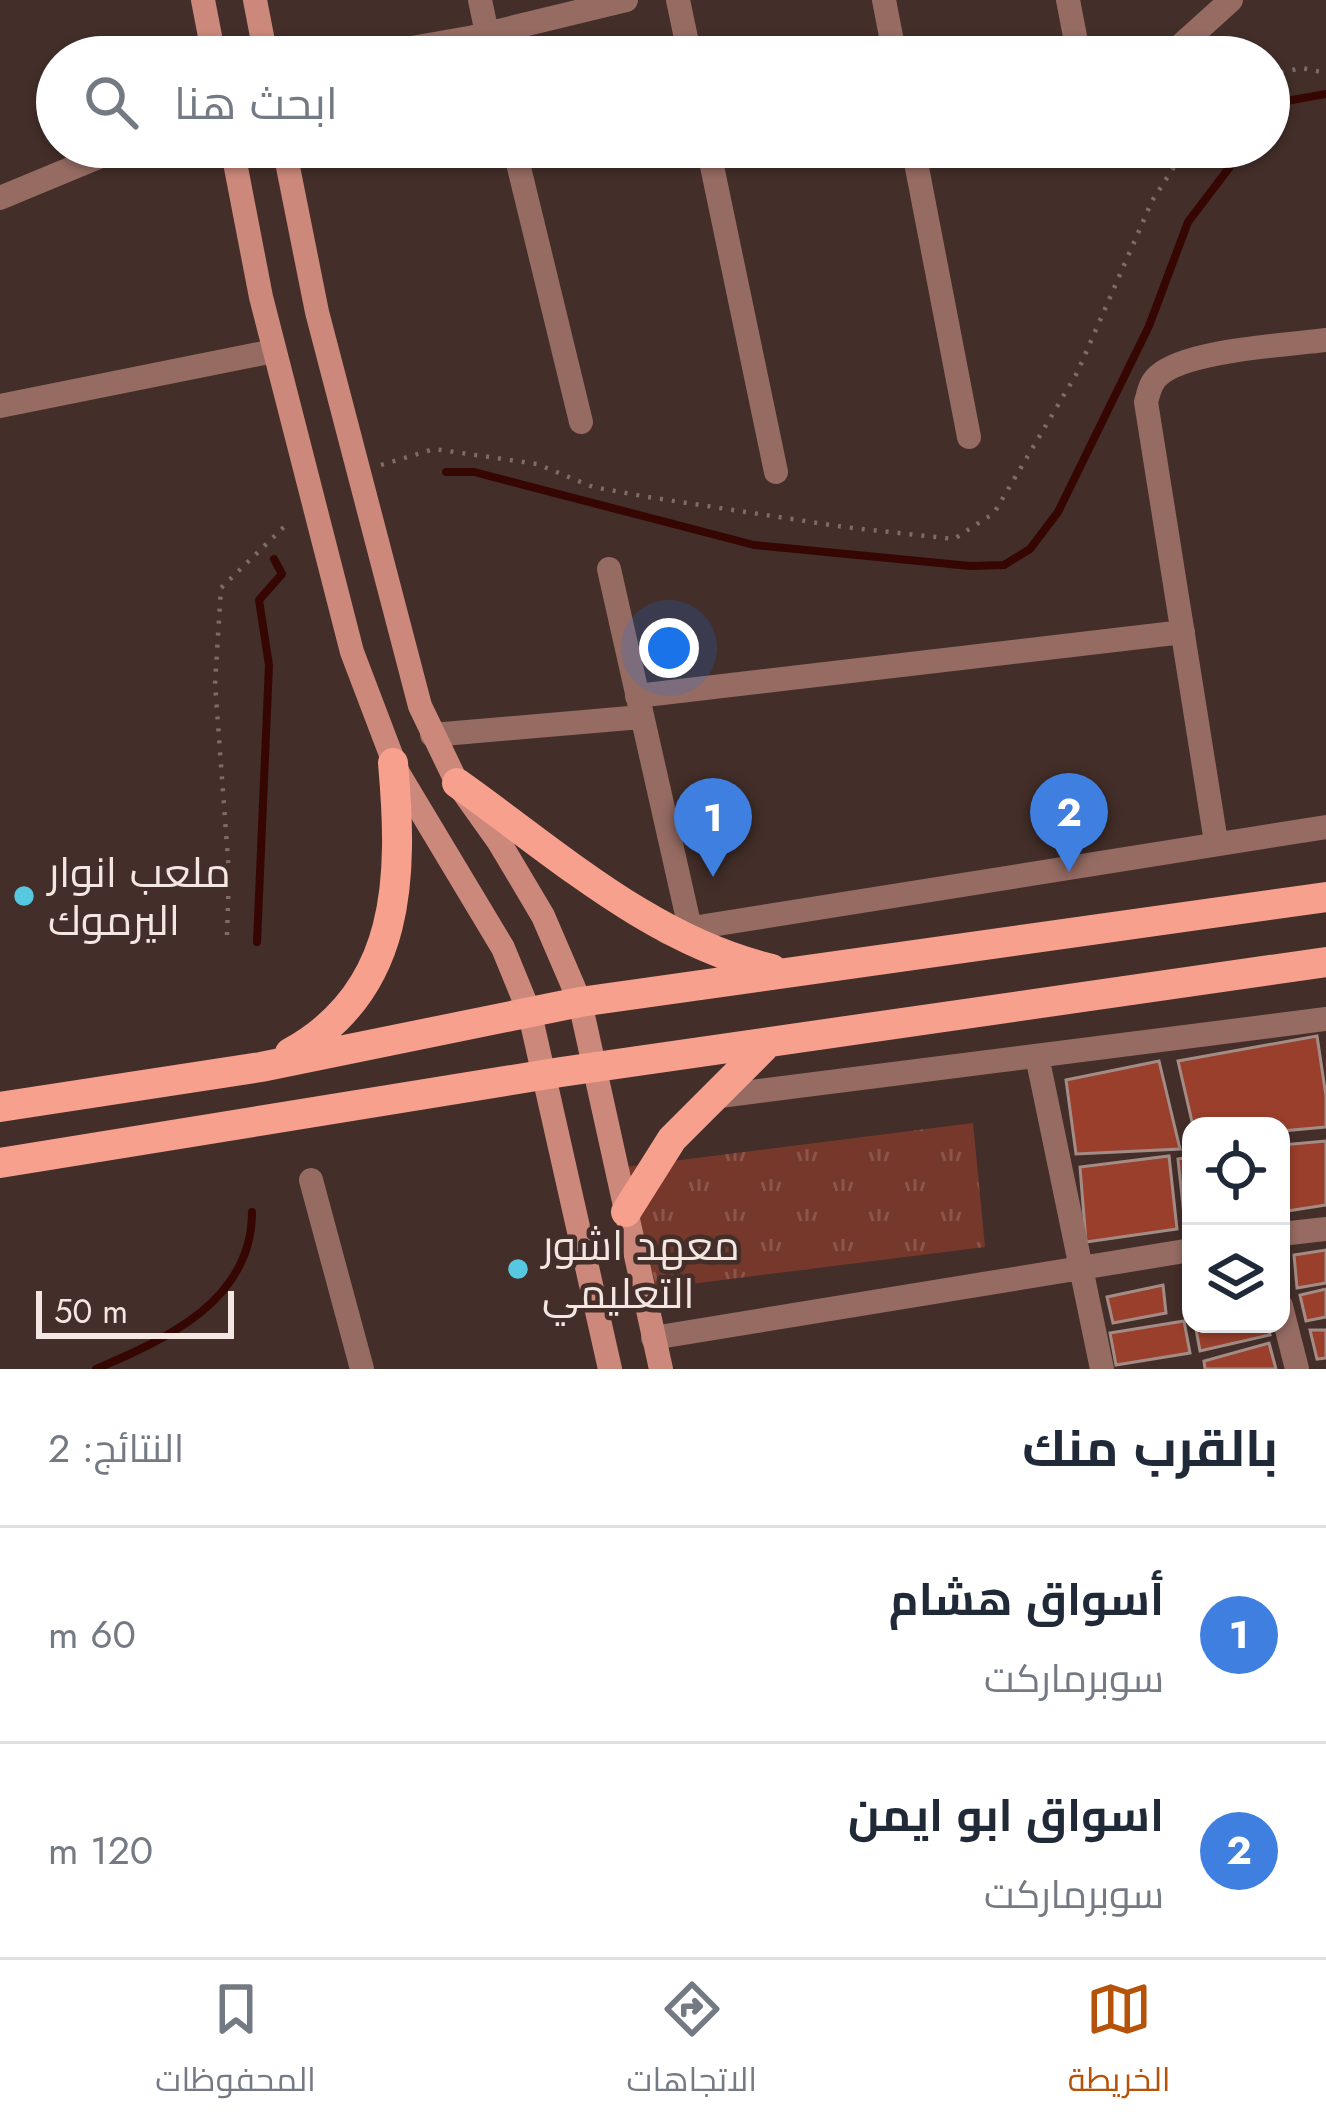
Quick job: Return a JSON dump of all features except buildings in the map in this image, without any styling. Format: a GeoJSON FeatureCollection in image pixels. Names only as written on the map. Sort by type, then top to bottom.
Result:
{"type":"FeatureCollection","features":[{"type":"Feature","properties":{"kind":"main road"},"geometry":{"type":"LineString","coordinates":[[203,0],[210,36]]}},
{"type":"Feature","properties":{"kind":"main road"},"geometry":{"type":"LineString","coordinates":[[255,0],[262,36]]}},
{"type":"Feature","properties":{"kind":"main road"},"geometry":{"type":"LineString","coordinates":[[236,168],[274,351],[352,652],[393,763],[503,948],[530,1014],[610,1369]]}},
{"type":"Feature","properties":{"kind":"main road"},"geometry":{"type":"LineString","coordinates":[[288,168],[316,312],[421,706],[457,783],[522,878],[580,1002],[661,1369]]}},
{"type":"Feature","properties":{"kind":"main road"},"geometry":{"type":"LineString","coordinates":[[261,1067],[306,1044],[332,1024],[350,1005],[379,957],[395,893],[398,815],[393,763]]}},
{"type":"Feature","properties":{"kind":"main road"},"geometry":{"type":"LineString","coordinates":[[457,783],[679,930],[736,961],[790,974]]}},
{"type":"Feature","properties":{"kind":"main road"},"geometry":{"type":"LineString","coordinates":[[0,1107],[261,1067],[580,1002],[1326,897]]}},
{"type":"Feature","properties":{"kind":"main road"},"geometry":{"type":"LineString","coordinates":[[0,1163],[596,1067],[1326,962]]}},
{"type":"Feature","properties":{"kind":"main road"},"geometry":{"type":"LineString","coordinates":[[626,1212],[672,1139],[769,1042]]}},
{"type":"Feature","properties":{"kind":"street"},"geometry":{"type":"LineString","coordinates":[[480,0],[487,36]]}},
{"type":"Feature","properties":{"kind":"street"},"geometry":{"type":"LineString","coordinates":[[519,36],[626,0]]}},
{"type":"Feature","properties":{"kind":"street"},"geometry":{"type":"LineString","coordinates":[[678,0],[686,36]]}},
{"type":"Feature","properties":{"kind":"street"},"geometry":{"type":"LineString","coordinates":[[884,0],[892,36]]}},
{"type":"Feature","properties":{"kind":"street"},"geometry":{"type":"LineString","coordinates":[[1068,0],[1075,36]]}},
{"type":"Feature","properties":{"kind":"street"},"geometry":{"type":"LineString","coordinates":[[1191,36],[1231,0]]}},
{"type":"Feature","properties":{"kind":"street"},"geometry":{"type":"LineString","coordinates":[[2,189],[64,168]]}},
{"type":"Feature","properties":{"kind":"street"},"geometry":{"type":"LineString","coordinates":[[519,168],[580,422]]}},
{"type":"Feature","properties":{"kind":"street"},"geometry":{"type":"LineString","coordinates":[[712,168],[776,472]]}},
{"type":"Feature","properties":{"kind":"street"},"geometry":{"type":"LineString","coordinates":[[917,168],[969,437]]}},
{"type":"Feature","properties":{"kind":"street"},"geometry":{"type":"LineString","coordinates":[[1216,842],[1146,402],[1153,380],[1168,368],[1219,353],[1326,340]]}},
{"type":"Feature","properties":{"kind":"street"},"geometry":{"type":"LineString","coordinates":[[0,406],[274,351]]}},
{"type":"Feature","properties":{"kind":"street"},"geometry":{"type":"LineString","coordinates":[[609,569],[679,930],[1326,827]]}},
{"type":"Feature","properties":{"kind":"street"},"geometry":{"type":"LineString","coordinates":[[432,735],[1183,632]]}},
{"type":"Feature","properties":{"kind":"street"},"geometry":{"type":"LineString","coordinates":[[712,1097],[1326,1019]]}},
{"type":"Feature","properties":{"kind":"street"},"geometry":{"type":"LineString","coordinates":[[1036,1056],[1102,1369]]}},
{"type":"Feature","properties":{"kind":"street"},"geometry":{"type":"LineString","coordinates":[[311,1180],[362,1369]]}},
{"type":"Feature","properties":{"kind":"street"},"geometry":{"type":"LineString","coordinates":[[1290,1233],[1326,1229]]}},
{"type":"Feature","properties":{"kind":"street"},"geometry":{"type":"LineString","coordinates":[[653,1338],[1182,1252]]}},
{"type":"Feature","properties":{"kind":"street"},"geometry":{"type":"LineString","coordinates":[[1288,1333],[1297,1369]]}},
{"type":"Feature","properties":{"kind":"path"},"geometry":{"type":"LineString","coordinates":[[1290,71],[1326,73]]}},
{"type":"Feature","properties":{"kind":"path"},"geometry":{"type":"LineString","coordinates":[[359,478],[379,465],[434,448],[536,464],[593,487],[630,494],[954,539],[994,513],[1077,373],[1152,201],[1173,168]]}},
{"type":"Feature","properties":{"kind":"path"},"geometry":{"type":"LineString","coordinates":[[227,935],[229,873],[215,684],[221,588],[284,525],[315,506]]}},
{"type":"Feature","properties":{"kind":"green space"},"geometry":{"type":"Polygon","coordinates":[[[973,1123],[985,1247],[651,1289],[625,1167],[973,1123]]]}},
{"type":"Feature","properties":{"kind":"waterway"},"geometry":{"type":"LineString","coordinates":[[1290,100],[1326,94]]}},
{"type":"Feature","properties":{"kind":"waterway"},"geometry":{"type":"LineString","coordinates":[[446,472],[474,472],[754,545],[970,566],[1004,565],[1030,549],[1058,512],[1149,326],[1188,222],[1229,168]]}},
{"type":"Feature","properties":{"kind":"waterway"},"geometry":{"type":"LineString","coordinates":[[257,942],[269,665],[259,600],[282,574],[274,559]]}},
{"type":"Feature","properties":{"kind":"waterway"},"geometry":{"type":"LineString","coordinates":[[96,1369],[176,1330],[221,1293],[248,1243],[252,1212]]}},
{"type":"Feature","properties":{"kind":"place","name":"اسواق ابو ايمن"},"geometry":{"type":"Point","coordinates":[1069,872]}},
{"type":"Feature","properties":{"kind":"place","name":"أسواق هشام"},"geometry":{"type":"Point","coordinates":[713,877]}},
{"type":"Feature","properties":{"kind":"place","name":"ملعب انوار اليرموك"},"geometry":{"type":"Point","coordinates":[24,896]}},
{"type":"Feature","properties":{"kind":"place","name":"معهد اشور التعليمي"},"geometry":{"type":"Point","coordinates":[518,1269]}}]}
